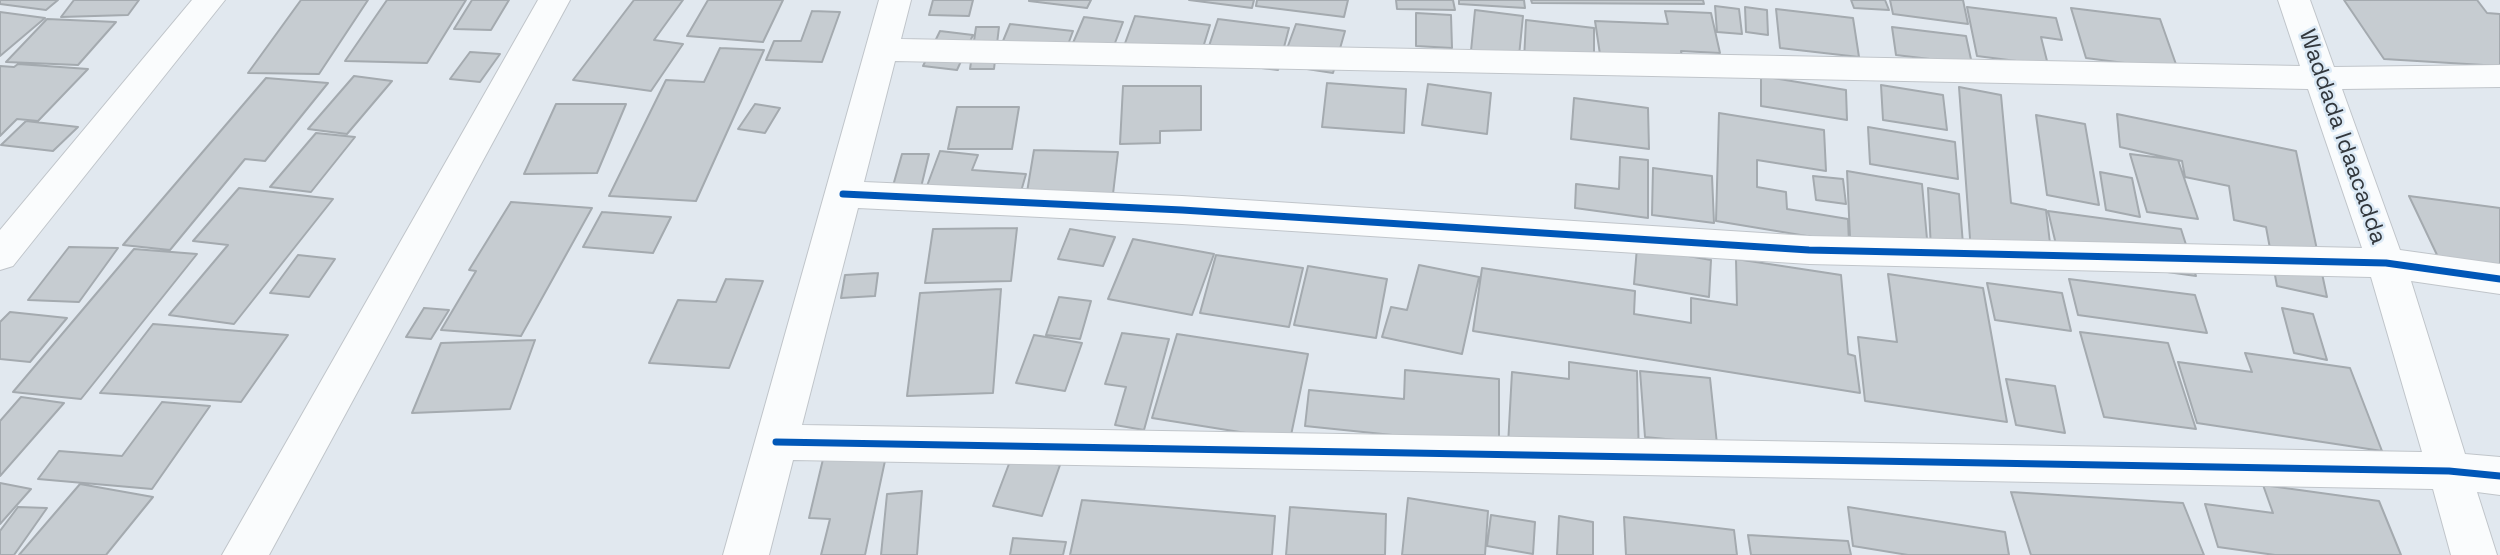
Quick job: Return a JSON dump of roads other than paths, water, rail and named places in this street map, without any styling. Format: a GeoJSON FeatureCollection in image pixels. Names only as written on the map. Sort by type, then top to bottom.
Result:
{"type":"FeatureCollection","features":[{"type":"Feature","properties":{"kind":"street"},"geometry":{"type":"LineString","coordinates":[[0,256],[209,0]]}},
{"type":"Feature","properties":{"kind":"street"},"geometry":{"type":"LineString","coordinates":[[246,555],[554,0]]}},
{"type":"Feature","properties":{"kind":"street"},"geometry":{"type":"LineString","coordinates":[[746,555],[895,0]]}},
{"type":"Feature","properties":{"kind":"street","name":"Waddada Idaacadda"},"geometry":{"type":"LineString","coordinates":[[2294,0],[2386,262],[2474,555]]}},
{"type":"Feature","properties":{"kind":"street"},"geometry":{"type":"LineString","coordinates":[[882,50],[2321,78],[2500,76]]}},
{"type":"Feature","properties":{"kind":"street"},"geometry":{"type":"LineString","coordinates":[[843,194],[1182,210],[1809,250],[2386,262],[2500,279]]}},
{"type":"Feature","properties":{"kind":"street"},"geometry":{"type":"LineString","coordinates":[[776,442],[2449,471],[2500,476]]}}]}
